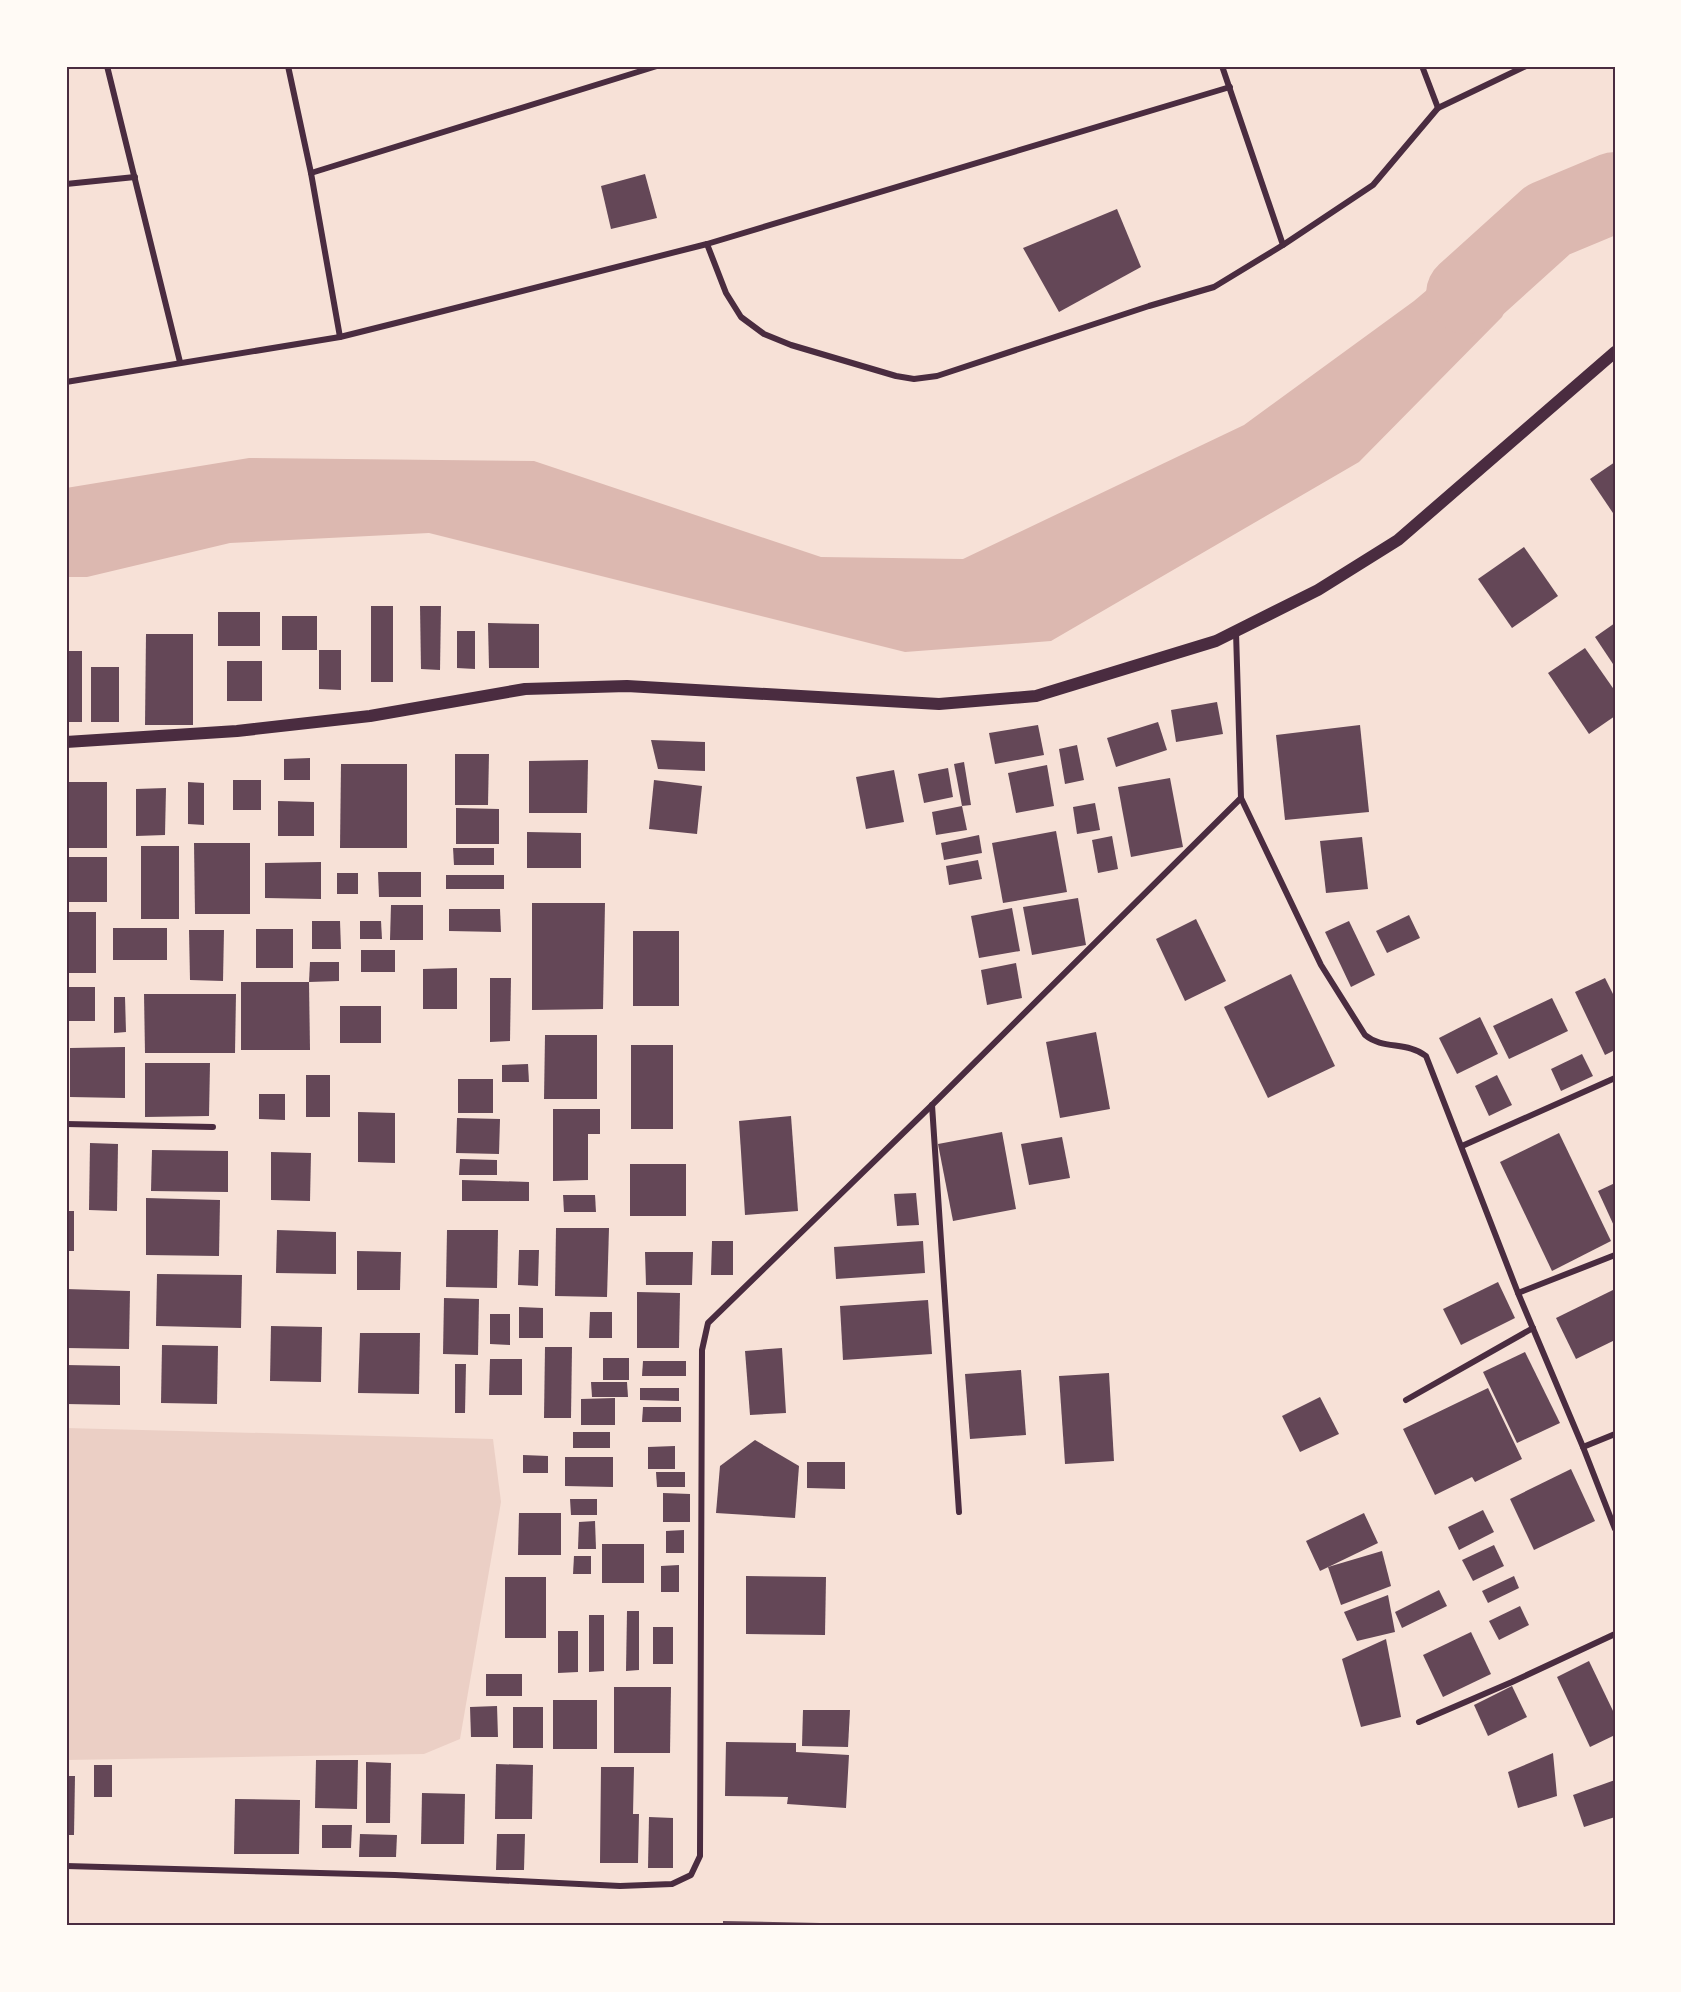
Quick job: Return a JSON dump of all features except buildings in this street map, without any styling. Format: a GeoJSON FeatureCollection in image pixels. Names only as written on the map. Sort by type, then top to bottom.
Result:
{"type":"FeatureCollection","features":[{"type":"Feature","properties":{"kind":"main road"},"geometry":{"type":"LineString","coordinates":[[66,742],[237,731],[358,717],[525,689],[627,686],[939,704],[1036,696],[1216,641],[1318,590],[1398,540],[1615,352]]}},
{"type":"Feature","properties":{"kind":"street"},"geometry":{"type":"LineString","coordinates":[[107,66],[180,362]]}},
{"type":"Feature","properties":{"kind":"street"},"geometry":{"type":"LineString","coordinates":[[288,66],[311,173],[340,337]]}},
{"type":"Feature","properties":{"kind":"street"},"geometry":{"type":"LineString","coordinates":[[311,173],[657,66]]}},
{"type":"Feature","properties":{"kind":"street"},"geometry":{"type":"LineString","coordinates":[[1222,66],[1283,245]]}},
{"type":"Feature","properties":{"kind":"street"},"geometry":{"type":"LineString","coordinates":[[1422,66],[1438,108]]}},
{"type":"Feature","properties":{"kind":"street"},"geometry":{"type":"LineString","coordinates":[[707,244],[726,294],[741,317],[764,334],[791,345],[877,372],[914,379],[937,376],[1214,287],[1283,245],[1373,185],[1438,108],[1526,66]]}},
{"type":"Feature","properties":{"kind":"street"},"geometry":{"type":"LineString","coordinates":[[66,382],[340,337],[707,244],[1230,87]]}},
{"type":"Feature","properties":{"kind":"street"},"geometry":{"type":"LineString","coordinates":[[66,184],[135,177]]}},
{"type":"Feature","properties":{"kind":"street"},"geometry":{"type":"LineString","coordinates":[[1236,632],[1241,798],[1322,965],[1365,1035],[1374,1042],[1410,1047],[1426,1056],[1518,1293],[1615,1529]]}},
{"type":"Feature","properties":{"kind":"street"},"geometry":{"type":"LineString","coordinates":[[66,1866],[383,1875],[620,1886],[672,1884],[691,1875],[700,1856],[702,1350],[708,1323],[932,1106],[1241,798]]}},
{"type":"Feature","properties":{"kind":"street"},"geometry":{"type":"LineString","coordinates":[[1462,1146],[1615,1078]]}},
{"type":"Feature","properties":{"kind":"street"},"geometry":{"type":"LineString","coordinates":[[932,1106],[959,1512]]}},
{"type":"Feature","properties":{"kind":"street"},"geometry":{"type":"LineString","coordinates":[[66,1124],[213,1127]]}},
{"type":"Feature","properties":{"kind":"street"},"geometry":{"type":"LineString","coordinates":[[1518,1293],[1615,1255]]}},
{"type":"Feature","properties":{"kind":"street"},"geometry":{"type":"LineString","coordinates":[[1406,1400],[1533,1328]]}},
{"type":"Feature","properties":{"kind":"street"},"geometry":{"type":"LineString","coordinates":[[1583,1447],[1615,1434]]}},
{"type":"Feature","properties":{"kind":"street"},"geometry":{"type":"LineString","coordinates":[[1419,1722],[1615,1634]]}},
{"type":"Feature","properties":{"kind":"shaded area"},"geometry":{"type":"Polygon","coordinates":[[[1548,220],[1502,317],[1359,462],[1051,641],[905,652],[429,533],[230,543],[87,577],[66,577],[66,488],[249,458],[534,461],[821,557],[963,559],[1244,425],[1414,301],[1472,252],[1548,220]]]}},
{"type":"Feature","properties":{"kind":"shaded area"},"geometry":{"type":"Polygon","coordinates":[[[66,1428],[493,1439],[501,1502],[460,1739],[424,1754],[66,1760],[66,1428]]]}},
{"type":"Feature","properties":{"kind":"waterway"},"geometry":{"type":"LineString","coordinates":[[1466,294],[1548,220],[1615,192]]}}]}
